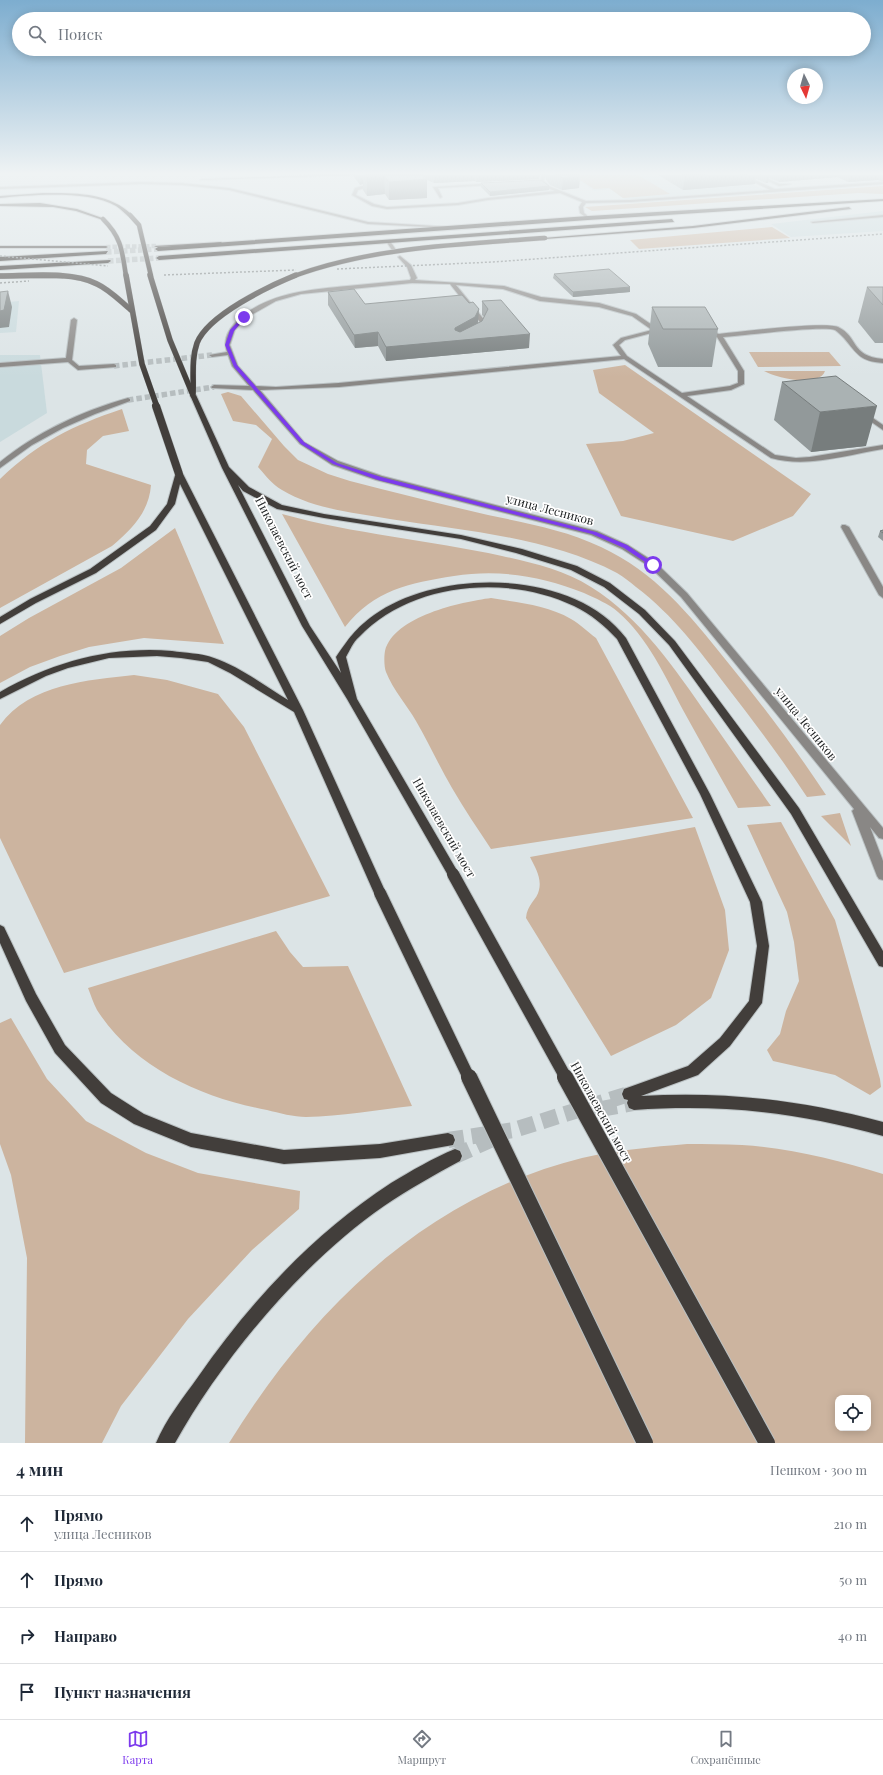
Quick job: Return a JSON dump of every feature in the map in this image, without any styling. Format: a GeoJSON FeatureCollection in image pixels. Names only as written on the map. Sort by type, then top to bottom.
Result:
{"type":"FeatureCollection","features":[{"type":"Feature","properties":{"kind":"highway"},"geometry":{"type":"LineString","coordinates":[[157,248],[243,242]]}},
{"type":"Feature","properties":{"kind":"highway"},"geometry":{"type":"LineString","coordinates":[[159,258],[383,242]]}},
{"type":"Feature","properties":{"kind":"highway"},"geometry":{"type":"LineString","coordinates":[[0,258],[106,250]]}},
{"type":"Feature","properties":{"kind":"highway"},"geometry":{"type":"LineString","coordinates":[[0,268],[108,261]]}},
{"type":"Feature","properties":{"kind":"main road"},"geometry":{"type":"LineString","coordinates":[[120,242],[131,310],[142,364],[179,474],[298,710],[380,893],[645,1443]]}},
{"type":"Feature","properties":{"kind":"main road","name":"Николаевский мост"},"geometry":{"type":"LineString","coordinates":[[143,242],[154,292],[170,340],[193,395],[226,468],[306,626],[352,699],[453,874],[767,1443]]}},
{"type":"Feature","properties":{"kind":"main road"},"geometry":{"type":"LineString","coordinates":[[193,395],[195,351],[199,340],[217,320],[237,304],[268,287],[337,264],[376,255],[494,242]]}},
{"type":"Feature","properties":{"kind":"main road"},"geometry":{"type":"LineString","coordinates":[[0,247],[106,250]]}},
{"type":"Feature","properties":{"kind":"main road"},"geometry":{"type":"LineString","coordinates":[[0,276],[61,277],[96,283],[131,310]]}},
{"type":"Feature","properties":{"kind":"main road"},"geometry":{"type":"LineString","coordinates":[[226,468],[246,489],[280,506],[324,516],[461,537],[519,551],[574,568],[607,585],[642,612],[672,643],[781,791],[795,811],[883,962]]}},
{"type":"Feature","properties":{"kind":"main road"},"geometry":{"type":"LineString","coordinates":[[0,621],[33,601],[93,571],[153,528],[171,504],[179,474]]}},
{"type":"Feature","properties":{"kind":"main road"},"geometry":{"type":"LineString","coordinates":[[352,699],[341,657],[356,634],[394,606],[414,597],[458,585],[494,586],[538,590],[577,604],[604,620],[621,638],[707,799],[756,902],[763,946],[755,1003],[725,1042],[693,1070],[631,1099],[735,1100],[764,1103],[793,1107],[853,1120],[883,1129]]}},
{"type":"Feature","properties":{"kind":"main road"},"geometry":{"type":"LineString","coordinates":[[0,696],[30,679],[68,664],[128,652],[165,653],[209,659],[298,710]]}},
{"type":"Feature","properties":{"kind":"main road"},"geometry":{"type":"LineString","coordinates":[[0,930],[31,997],[60,1049],[106,1098],[139,1119],[191,1140],[284,1157],[380,1151],[448,1140]]}},
{"type":"Feature","properties":{"kind":"main road"},"geometry":{"type":"LineString","coordinates":[[165,1443],[213,1369],[260,1309],[309,1259],[358,1216],[424,1171],[455,1156]]}},
{"type":"Feature","properties":{"kind":"street"},"geometry":{"type":"LineString","coordinates":[[388,242],[394,249]]}},
{"type":"Feature","properties":{"kind":"street"},"geometry":{"type":"LineString","coordinates":[[400,256],[409,266],[414,278],[412,281]]}},
{"type":"Feature","properties":{"kind":"street"},"geometry":{"type":"LineString","coordinates":[[212,355],[229,353],[227,345],[232,330],[244,317],[274,300],[300,292],[412,281],[504,288],[540,299],[598,305],[634,315],[656,330]]}},
{"type":"Feature","properties":{"kind":"street"},"geometry":{"type":"LineString","coordinates":[[452,283],[483,322],[478,333],[472,337]]}},
{"type":"Feature","properties":{"kind":"street"},"geometry":{"type":"LineString","coordinates":[[69,360],[74,320]]}},
{"type":"Feature","properties":{"kind":"street"},"geometry":{"type":"LineString","coordinates":[[694,329],[719,336],[817,327],[836,328],[860,356],[875,361],[883,361]]}},
{"type":"Feature","properties":{"kind":"street"},"geometry":{"type":"LineString","coordinates":[[668,330],[656,330],[620,341],[616,345],[625,357],[780,460],[801,459],[883,447]]}},
{"type":"Feature","properties":{"kind":"street"},"geometry":{"type":"LineString","coordinates":[[681,395],[731,388],[741,384],[741,371],[719,336]]}},
{"type":"Feature","properties":{"kind":"street","name":"улица Лесников"},"geometry":{"type":"LineString","coordinates":[[229,353],[235,366],[302,443],[335,464],[379,478],[594,533],[625,547],[653,565],[684,595],[719,636],[855,803],[883,835]]}},
{"type":"Feature","properties":{"kind":"street"},"geometry":{"type":"LineString","coordinates":[[214,387],[276,389],[339,385],[625,357]]}},
{"type":"Feature","properties":{"kind":"street"},"geometry":{"type":"LineString","coordinates":[[0,365],[69,360],[78,368],[114,366]]}},
{"type":"Feature","properties":{"kind":"street"},"geometry":{"type":"LineString","coordinates":[[0,466],[29,442],[58,426],[80,416],[128,400]]}},
{"type":"Feature","properties":{"kind":"street"},"geometry":{"type":"LineString","coordinates":[[859,410],[883,428]]}},
{"type":"Feature","properties":{"kind":"street"},"geometry":{"type":"LineString","coordinates":[[845,527],[883,595]]}},
{"type":"Feature","properties":{"kind":"street"},"geometry":{"type":"LineString","coordinates":[[855,803],[883,876]]}},
{"type":"Feature","properties":{"kind":"shaded area"},"geometry":{"type":"Polygon","coordinates":[[[632,242],[730,242],[639,249],[632,242]]]}},
{"type":"Feature","properties":{"kind":"shaded area"},"geometry":{"type":"Polygon","coordinates":[[[19,301],[16,332],[0,333],[0,303],[19,301]]]}},
{"type":"Feature","properties":{"kind":"shaded area"},"geometry":{"type":"Polygon","coordinates":[[[749,352],[829,352],[841,366],[758,367],[749,352]]]}},
{"type":"Feature","properties":{"kind":"shaded area"},"geometry":{"type":"Polygon","coordinates":[[[0,355],[40,355],[47,413],[0,442],[0,355]]]}},
{"type":"Feature","properties":{"kind":"shaded area"},"geometry":{"type":"Polygon","coordinates":[[[625,365],[811,494],[793,516],[733,541],[621,516],[586,444],[623,441],[654,433],[599,393],[593,370],[625,365]]]}},
{"type":"Feature","properties":{"kind":"shaded area"},"geometry":{"type":"Polygon","coordinates":[[[764,371],[825,371],[821,376],[815,379],[797,380],[787,379],[764,371]]]}},
{"type":"Feature","properties":{"kind":"shaded area"},"geometry":{"type":"Polygon","coordinates":[[[228,392],[241,396],[298,460],[328,474],[401,494],[531,524],[574,536],[601,547],[638,569],[670,596],[712,642],[752,692],[826,795],[807,797],[768,741],[696,647],[662,609],[622,576],[591,561],[535,543],[477,532],[349,512],[307,502],[294,496],[275,485],[258,467],[272,439],[256,425],[233,421],[221,394],[228,392]]]}},
{"type":"Feature","properties":{"kind":"shaded area"},"geometry":{"type":"Polygon","coordinates":[[[122,409],[129,431],[103,436],[87,450],[86,464],[151,485],[150,495],[143,512],[133,526],[112,546],[0,608],[0,479],[28,455],[57,436],[87,422],[122,409]]]}},
{"type":"Feature","properties":{"kind":"shaded area"},"geometry":{"type":"Polygon","coordinates":[[[282,514],[336,527],[475,550],[537,564],[581,581],[609,600],[626,614],[656,646],[683,680],[771,806],[738,808],[647,645],[629,622],[606,604],[568,587],[536,578],[504,574],[471,574],[407,585],[394,590],[380,596],[368,604],[356,614],[345,627],[282,514]]]}},
{"type":"Feature","properties":{"kind":"shaded area"},"geometry":{"type":"Polygon","coordinates":[[[175,528],[224,644],[144,638],[89,647],[30,667],[0,683],[0,636],[29,618],[121,568],[175,528]]]}},
{"type":"Feature","properties":{"kind":"shaded area"},"geometry":{"type":"Polygon","coordinates":[[[491,598],[532,605],[562,614],[574,621],[596,638],[693,818],[491,849],[447,780],[416,721],[392,685],[385,670],[384,659],[385,651],[391,639],[401,629],[415,620],[447,607],[491,598]]]}},
{"type":"Feature","properties":{"kind":"shaded area"},"geometry":{"type":"Polygon","coordinates":[[[134,675],[167,680],[218,694],[244,727],[330,896],[64,973],[0,838],[0,725],[12,711],[43,692],[79,682],[134,675]]]}},
{"type":"Feature","properties":{"kind":"shaded area"},"geometry":{"type":"Polygon","coordinates":[[[840,813],[851,846],[821,816],[840,813]]]}},
{"type":"Feature","properties":{"kind":"shaded area"},"geometry":{"type":"Polygon","coordinates":[[[781,822],[835,920],[880,1079],[881,1087],[870,1095],[835,1075],[773,1061],[767,1050],[780,1034],[786,1011],[799,981],[794,942],[787,912],[747,825],[781,822]]]}},
{"type":"Feature","properties":{"kind":"shaded area"},"geometry":{"type":"Polygon","coordinates":[[[695,827],[725,910],[729,950],[711,998],[676,1025],[611,1056],[526,918],[528,909],[538,894],[540,886],[538,873],[530,857],[695,827]]]}},
{"type":"Feature","properties":{"kind":"shaded area"},"geometry":{"type":"Polygon","coordinates":[[[276,931],[290,952],[303,967],[348,966],[412,1106],[346,1114],[301,1117],[243,1105],[218,1097],[194,1088],[172,1077],[150,1064],[130,1048],[112,1030],[97,1010],[88,988],[276,931]]]}},
{"type":"Feature","properties":{"kind":"shaded area"},"geometry":{"type":"Polygon","coordinates":[[[11,1018],[47,1079],[86,1121],[146,1153],[198,1173],[300,1191],[299,1209],[252,1250],[188,1319],[121,1406],[102,1443],[25,1443],[27,1258],[11,1175],[0,1144],[0,1023],[11,1018]]]}},
{"type":"Feature","properties":{"kind":"shaded area"},"geometry":{"type":"Polygon","coordinates":[[[687,1144],[742,1145],[778,1149],[831,1159],[883,1174],[883,1443],[229,1443],[262,1394],[297,1347],[336,1304],[378,1265],[423,1230],[472,1200],[525,1176],[582,1158],[634,1149],[687,1144]]]}},
{"type":"Feature","properties":{"kind":"building"},"geometry":{"type":"Polygon","coordinates":[[[609,269],[630,287],[573,292],[554,274],[609,269]]]}},
{"type":"Feature","properties":{"kind":"building"},"geometry":{"type":"Polygon","coordinates":[[[867,287],[883,287],[883,305],[867,287]]]}},
{"type":"Feature","properties":{"kind":"building"},"geometry":{"type":"Polygon","coordinates":[[[354,289],[365,304],[462,295],[469,303],[473,302],[479,309],[475,317],[455,328],[455,330],[460,332],[482,321],[488,309],[482,301],[501,300],[530,334],[386,347],[378,332],[354,335],[328,292],[354,289]]]}},
{"type":"Feature","properties":{"kind":"building"},"geometry":{"type":"Polygon","coordinates":[[[8,291],[4,310],[0,311],[0,292],[8,291]]]}},
{"type":"Feature","properties":{"kind":"building"},"geometry":{"type":"Polygon","coordinates":[[[652,307],[705,307],[718,329],[663,329],[652,307]]]}},
{"type":"Feature","properties":{"kind":"building"},"geometry":{"type":"Polygon","coordinates":[[[836,376],[877,406],[820,412],[782,382],[836,376]]]}},
{"type":"Feature","properties":{"kind":"tunnel"},"geometry":{"type":"LineString","coordinates":[[106,247],[156,246]]}},
{"type":"Feature","properties":{"kind":"tunnel"},"geometry":{"type":"LineString","coordinates":[[106,252],[158,249]]}},
{"type":"Feature","properties":{"kind":"tunnel"},"geometry":{"type":"LineString","coordinates":[[108,261],[159,258]]}},
{"type":"Feature","properties":{"kind":"tunnel"},"geometry":{"type":"LineString","coordinates":[[114,366],[212,355]]}},
{"type":"Feature","properties":{"kind":"tunnel"},"geometry":{"type":"LineString","coordinates":[[128,400],[214,387]]}},
{"type":"Feature","properties":{"kind":"tunnel"},"geometry":{"type":"LineString","coordinates":[[448,1140],[514,1130],[629,1094]]}},
{"type":"Feature","properties":{"kind":"tunnel"},"geometry":{"type":"LineString","coordinates":[[601,1109],[634,1103]]}},
{"type":"Feature","properties":{"kind":"tunnel"},"geometry":{"type":"LineString","coordinates":[[455,1156],[501,1135]]}},
{"type":"Feature","properties":{"kind":"railway"},"geometry":{"type":"LineString","coordinates":[[337,269],[493,262],[767,242]]}},
{"type":"Feature","properties":{"kind":"railway"},"geometry":{"type":"LineString","coordinates":[[0,256],[108,266]]}},
{"type":"Feature","properties":{"kind":"railway"},"geometry":{"type":"LineString","coordinates":[[164,275],[296,270]]}},
{"type":"Feature","properties":{"kind":"railway"},"geometry":{"type":"LineString","coordinates":[[0,283],[29,281]]}},
{"type":"Feature","properties":{"kind":"route"},"geometry":{"type":"LineString","coordinates":[[244,317],[232,330],[227,345],[235,366],[302,443],[335,464],[379,478],[594,533],[625,547],[653,565]]}}]}
